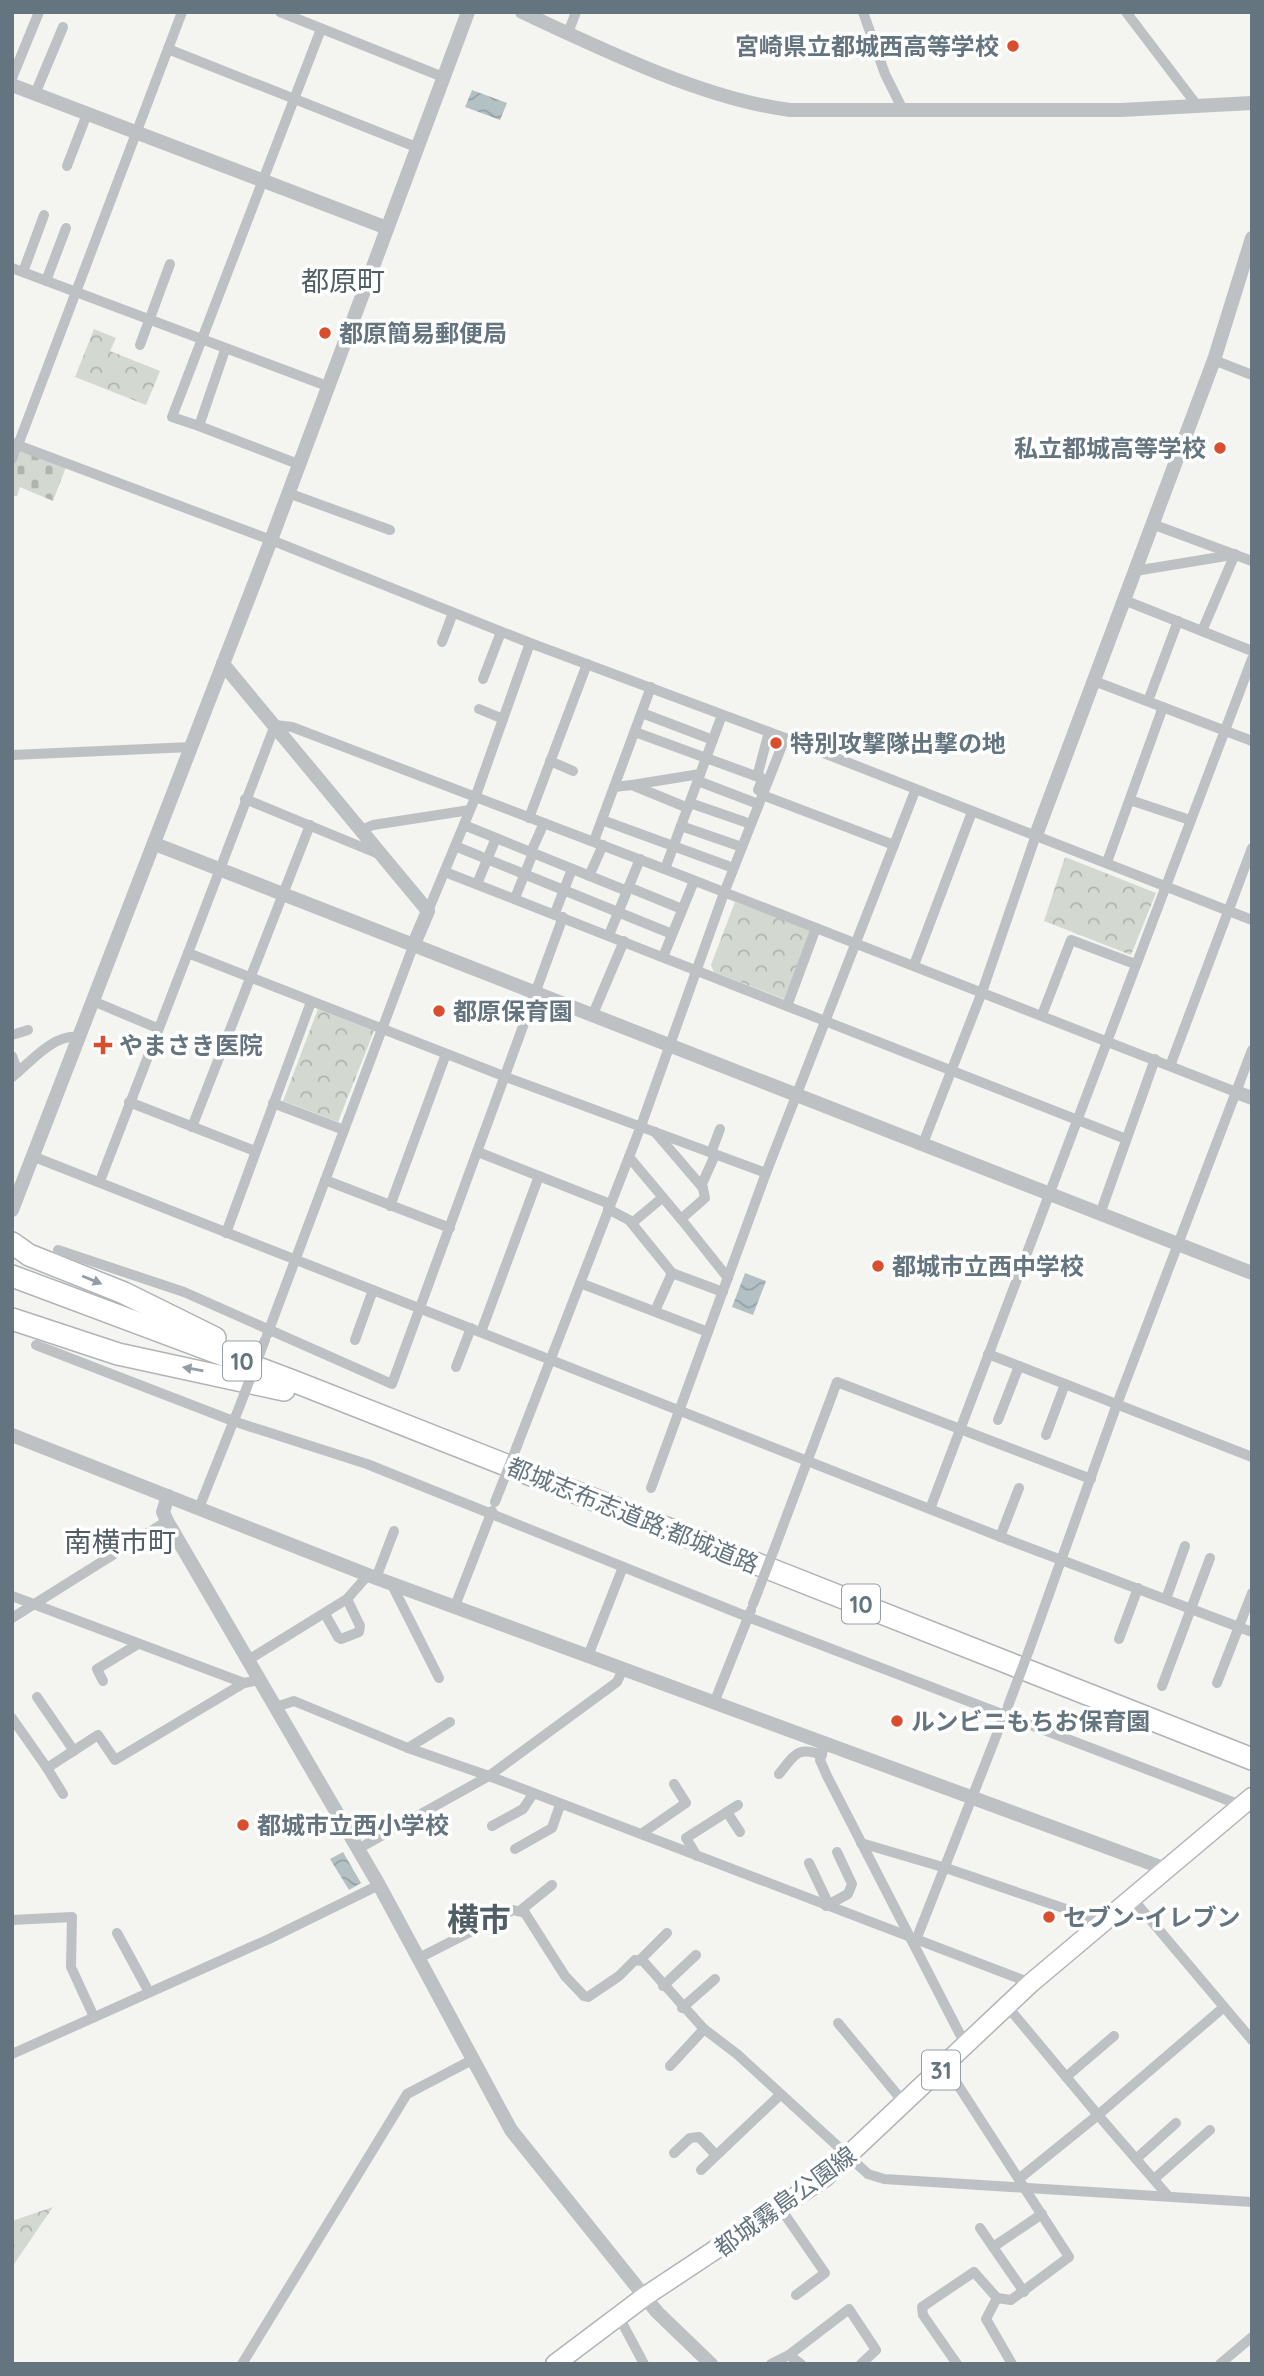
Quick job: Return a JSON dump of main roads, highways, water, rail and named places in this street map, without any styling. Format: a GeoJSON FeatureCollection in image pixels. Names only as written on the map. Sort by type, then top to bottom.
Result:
{"type":"FeatureCollection","features":[{"type":"Feature","properties":{"kind":"highway"},"geometry":{"type":"LineString","coordinates":[[18,1252],[124,1293],[247,1354],[470,1450]]}},
{"type":"Feature","properties":{"kind":"highway","name":"都城志布志道路;都城道路"},"geometry":{"type":"LineString","coordinates":[[12,1276],[218,1352],[470,1450],[1252,1759]]}},
{"type":"Feature","properties":{"kind":"highway"},"geometry":{"type":"LineString","coordinates":[[13,1319],[118,1354],[262,1384],[470,1450]]}},
{"type":"Feature","properties":{"kind":"main road","name":"都城霧島公園線"},"geometry":{"type":"LineString","coordinates":[[555,2364],[644,2297],[781,2209],[849,2156],[1031,1983],[1249,1802]]}},
{"type":"Feature","properties":{"kind":"water"},"geometry":{"type":"Polygon","coordinates":[[[472,90],[507,103],[500,120],[465,107],[472,90]]]}},
{"type":"Feature","properties":{"kind":"water"},"geometry":{"type":"Polygon","coordinates":[[[745,1273],[766,1281],[753,1315],[732,1307],[745,1273]]]}},
{"type":"Feature","properties":{"kind":"water"},"geometry":{"type":"Polygon","coordinates":[[[343,1852],[361,1883],[349,1890],[330,1859],[343,1852]]]}},
{"type":"Feature","properties":{"kind":"place","name":"宮崎県立都城西高等学校"},"geometry":{"type":"Point","coordinates":[1013,46]}},
{"type":"Feature","properties":{"kind":"place","name":"都原簡易郵便局"},"geometry":{"type":"Point","coordinates":[325,333]}},
{"type":"Feature","properties":{"kind":"place","name":"私立都城高等学校"},"geometry":{"type":"Point","coordinates":[1220,448]}},
{"type":"Feature","properties":{"kind":"place","name":"特別攻撃隊出撃の地"},"geometry":{"type":"Point","coordinates":[776,743]}},
{"type":"Feature","properties":{"kind":"place","name":"都原保育園"},"geometry":{"type":"Point","coordinates":[439,1011]}},
{"type":"Feature","properties":{"kind":"place","name":"やまさき医院"},"geometry":{"type":"Point","coordinates":[103,1045]}},
{"type":"Feature","properties":{"kind":"place","name":"都城市立西中学校"},"geometry":{"type":"Point","coordinates":[878,1266]}},
{"type":"Feature","properties":{"kind":"place","name":"ルンビニもちお保育園"},"geometry":{"type":"Point","coordinates":[897,1721]}},
{"type":"Feature","properties":{"kind":"place","name":"都城市立西小学校"},"geometry":{"type":"Point","coordinates":[243,1825]}},
{"type":"Feature","properties":{"kind":"place","name":"セブン-イレブン"},"geometry":{"type":"Point","coordinates":[1049,1917]}},
{"type":"Feature","properties":{"kind":"district","name":"都原町"},"geometry":{"type":"Point","coordinates":[343,280]}},
{"type":"Feature","properties":{"kind":"district","name":"南横市町"},"geometry":{"type":"Point","coordinates":[120,1541]}},
{"type":"Feature","properties":{"kind":"district","name":"横市"},"geometry":{"type":"Point","coordinates":[479,1919]}}]}
